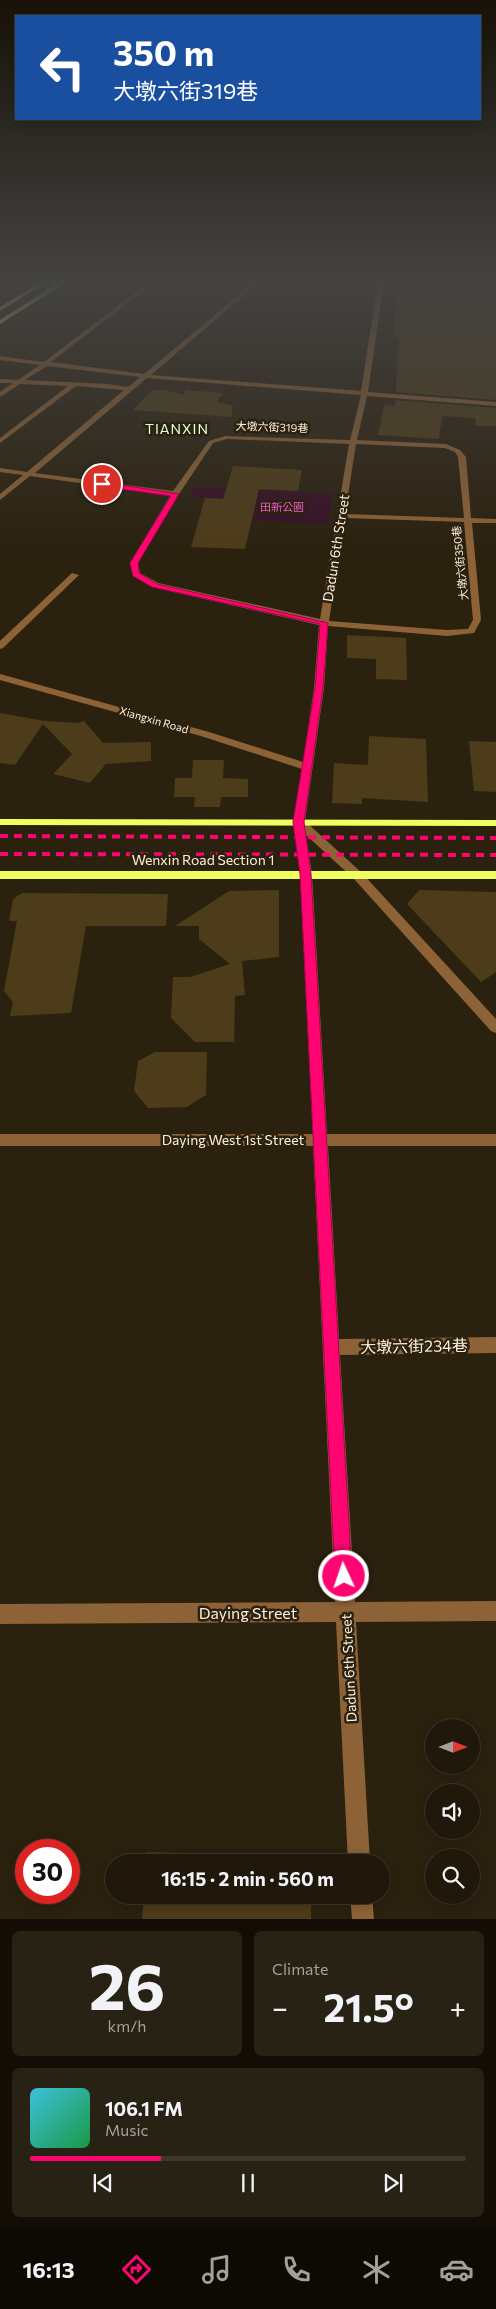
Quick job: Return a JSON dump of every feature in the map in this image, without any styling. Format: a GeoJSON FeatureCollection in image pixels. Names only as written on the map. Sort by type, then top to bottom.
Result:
{"type":"FeatureCollection","features":[{"type":"Feature","properties":{"kind":"main road"},"geometry":{"type":"LineString","coordinates":[[0,822],[496,823]]}},
{"type":"Feature","properties":{"kind":"main road","name":"Wenxin Road Section 1"},"geometry":{"type":"LineString","coordinates":[[0,875],[496,875]]}},
{"type":"Feature","properties":{"kind":"street"},"geometry":{"type":"LineString","coordinates":[[0,395],[34,372]]}},
{"type":"Feature","properties":{"kind":"street"},"geometry":{"type":"LineString","coordinates":[[108,372],[496,404]]}},
{"type":"Feature","properties":{"kind":"street"},"geometry":{"type":"LineString","coordinates":[[0,498],[150,372]]}},
{"type":"Feature","properties":{"kind":"street","name":"Dadun 6th Street"},"geometry":{"type":"LineString","coordinates":[[360,1854],[306,874],[298,822],[319,688],[324,623],[353,442],[367,372]]}},
{"type":"Feature","properties":{"kind":"street"},"geometry":{"type":"LineString","coordinates":[[0,381],[107,386],[128,389]]}},
{"type":"Feature","properties":{"kind":"street"},"geometry":{"type":"LineString","coordinates":[[0,441],[75,384]]}},
{"type":"Feature","properties":{"kind":"street","name":"大墩六街319巷"},"geometry":{"type":"LineString","coordinates":[[324,623],[155,585],[136,574],[134,563],[175,494],[211,442],[227,437],[353,442]]}},
{"type":"Feature","properties":{"kind":"street","name":"大墩六街350巷"},"geometry":{"type":"LineString","coordinates":[[324,623],[447,634],[472,631],[478,620],[462,457],[458,451],[446,446],[353,442]]}},
{"type":"Feature","properties":{"kind":"street"},"geometry":{"type":"LineString","coordinates":[[0,470],[175,494]]}},
{"type":"Feature","properties":{"kind":"street"},"geometry":{"type":"LineString","coordinates":[[341,516],[496,522]]}},
{"type":"Feature","properties":{"kind":"street"},"geometry":{"type":"LineString","coordinates":[[0,646],[75,575]]}},
{"type":"Feature","properties":{"kind":"street","name":"Xiangxin Road"},"geometry":{"type":"LineString","coordinates":[[0,677],[205,734],[307,767]]}},
{"type":"Feature","properties":{"kind":"street"},"geometry":{"type":"LineString","coordinates":[[298,822],[358,876],[496,1028]]}},
{"type":"Feature","properties":{"kind":"street","name":"Daying West 1st Street"},"geometry":{"type":"LineString","coordinates":[[0,1140],[496,1140]]}},
{"type":"Feature","properties":{"kind":"street","name":"大墩六街234巷"},"geometry":{"type":"LineString","coordinates":[[332,1347],[496,1345]]}},
{"type":"Feature","properties":{"kind":"street","name":"Daying Street"},"geometry":{"type":"LineString","coordinates":[[0,1614],[496,1611]]}},
{"type":"Feature","properties":{"kind":"street"},"geometry":{"type":"LineString","coordinates":[[361,1904],[362,1919]]}},
{"type":"Feature","properties":{"kind":"green space","name":"田新公園"},"geometry":{"type":"Polygon","coordinates":[[[194,487],[332,494],[328,524],[250,520],[255,500],[190,497],[194,487]]]}},
{"type":"Feature","properties":{"kind":"building"},"geometry":{"type":"Polygon","coordinates":[[[397,372],[496,372],[496,400],[396,392],[397,372]]]}},
{"type":"Feature","properties":{"kind":"building"},"geometry":{"type":"Polygon","coordinates":[[[152,390],[164,390],[184,395],[186,390],[223,393],[217,402],[233,406],[231,417],[133,410],[152,390]]]}},
{"type":"Feature","properties":{"kind":"building"},"geometry":{"type":"Polygon","coordinates":[[[395,400],[496,408],[496,426],[476,426],[475,418],[442,416],[439,439],[378,435],[384,405],[395,406],[395,400]]]}},
{"type":"Feature","properties":{"kind":"building"},"geometry":{"type":"Polygon","coordinates":[[[233,466],[302,470],[298,491],[259,489],[245,549],[191,547],[205,498],[223,499],[233,466]]]}},
{"type":"Feature","properties":{"kind":"building"},"geometry":{"type":"Polygon","coordinates":[[[347,635],[406,638],[407,680],[376,679],[376,659],[347,658],[347,635]]]}},
{"type":"Feature","properties":{"kind":"building"},"geometry":{"type":"Polygon","coordinates":[[[0,713],[45,721],[78,723],[84,721],[103,743],[151,742],[151,761],[106,764],[90,783],[53,774],[72,754],[43,724],[15,765],[0,763],[0,713]]]}},
{"type":"Feature","properties":{"kind":"building"},"geometry":{"type":"Polygon","coordinates":[[[369,736],[426,739],[428,802],[362,798],[362,804],[332,803],[334,763],[368,765],[369,736]]]}},
{"type":"Feature","properties":{"kind":"building"},"geometry":{"type":"Polygon","coordinates":[[[469,741],[496,742],[496,792],[474,791],[469,741]]]}},
{"type":"Feature","properties":{"kind":"building"},"geometry":{"type":"Polygon","coordinates":[[[193,760],[224,760],[223,778],[248,779],[248,797],[221,797],[220,807],[194,807],[195,797],[174,797],[175,778],[192,778],[193,760]]]}},
{"type":"Feature","properties":{"kind":"building"},"geometry":{"type":"Polygon","coordinates":[[[279,890],[279,957],[242,961],[245,995],[235,996],[234,1042],[195,1042],[171,1018],[173,977],[190,977],[230,964],[199,939],[199,926],[175,926],[229,891],[279,890]]]}},
{"type":"Feature","properties":{"kind":"building"},"geometry":{"type":"Polygon","coordinates":[[[419,890],[496,892],[496,972],[481,982],[407,904],[419,890]]]}},
{"type":"Feature","properties":{"kind":"building"},"geometry":{"type":"Polygon","coordinates":[[[22,893],[168,894],[166,926],[86,926],[71,1013],[10,1016],[13,1002],[4,991],[17,921],[9,921],[13,899],[22,893]]]}},
{"type":"Feature","properties":{"kind":"building"},"geometry":{"type":"Polygon","coordinates":[[[155,1052],[207,1052],[206,1095],[187,1107],[148,1108],[134,1091],[138,1061],[155,1052]]]}},
{"type":"Feature","properties":{"kind":"building"},"geometry":{"type":"Polygon","coordinates":[[[147,1852],[213,1854],[147,1854],[147,1852]]]}},
{"type":"Feature","properties":{"kind":"building"},"geometry":{"type":"Polygon","coordinates":[[[143,1904],[311,1904],[311,1919],[142,1919],[143,1904]]]}},
{"type":"Feature","properties":{"kind":"railway"},"geometry":{"type":"LineString","coordinates":[[0,836],[496,838]]}},
{"type":"Feature","properties":{"kind":"railway"},"geometry":{"type":"LineString","coordinates":[[0,854],[496,855]]}},
{"type":"Feature","properties":{"kind":"district","name":"TIANXIN"},"geometry":{"type":"Point","coordinates":[177,429]}},
{"type":"Feature","properties":{"kind":"route"},"geometry":{"type":"LineString","coordinates":[[102,484],[175,494],[134,563],[136,574],[155,585],[324,623],[319,688],[298,822],[306,874],[344,1576]]}}]}
